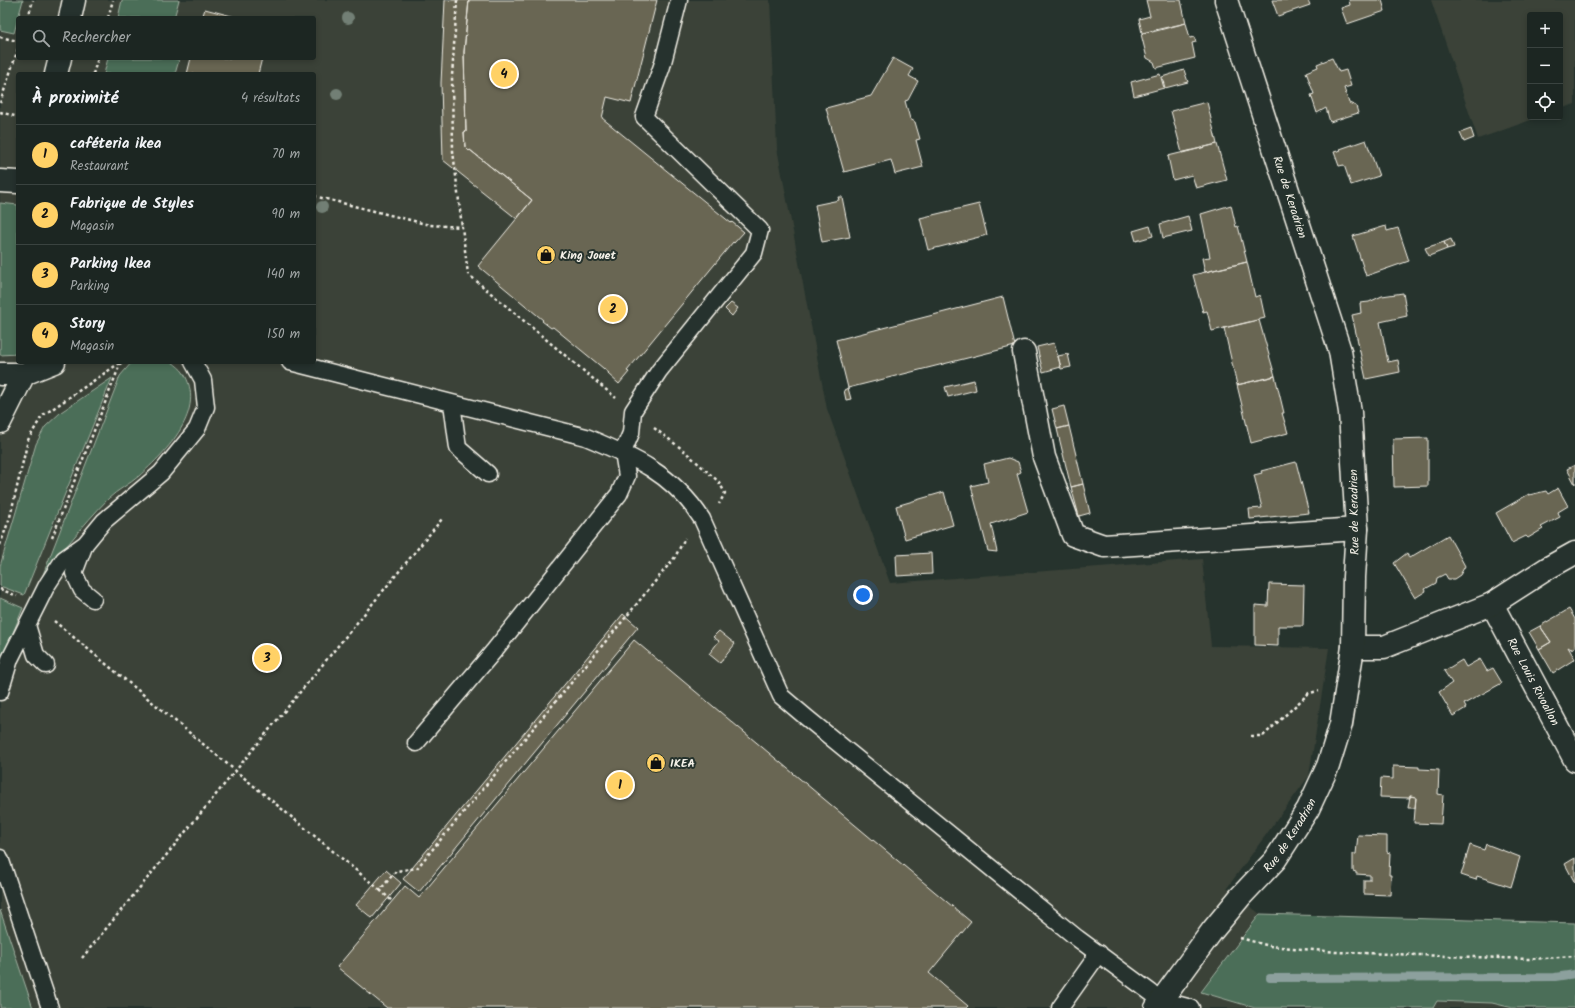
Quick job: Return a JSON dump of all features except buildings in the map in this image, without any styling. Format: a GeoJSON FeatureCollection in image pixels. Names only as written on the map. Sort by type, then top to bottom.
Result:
{"type":"FeatureCollection","features":[{"type":"Feature","properties":{"kind":"street"},"geometry":{"type":"LineString","coordinates":[[70,16],[74,0]]}},
{"type":"Feature","properties":{"kind":"street","name":"Rue de Keradrien"},"geometry":{"type":"LineString","coordinates":[[1158,1004],[1240,896],[1275,860],[1308,809],[1328,766],[1341,724],[1352,647],[1357,529],[1350,412],[1340,351],[1226,0]]}},
{"type":"Feature","properties":{"kind":"street"},"geometry":{"type":"LineString","coordinates":[[56,72],[60,60]]}},
{"type":"Feature","properties":{"kind":"street"},"geometry":{"type":"LineString","coordinates":[[0,181],[16,182]]}},
{"type":"Feature","properties":{"kind":"street"},"geometry":{"type":"LineString","coordinates":[[1024,352],[1044,457],[1073,535],[1104,546],[1357,529]]}},
{"type":"Feature","properties":{"kind":"street"},"geometry":{"type":"LineString","coordinates":[[0,374],[24,374],[49,364]]}},
{"type":"Feature","properties":{"kind":"street"},"geometry":{"type":"LineString","coordinates":[[0,422],[24,374]]}},
{"type":"Feature","properties":{"kind":"street"},"geometry":{"type":"LineString","coordinates":[[1352,647],[1384,647],[1492,604],[1548,568],[1575,553]]}},
{"type":"Feature","properties":{"kind":"street","name":"Rue Louis Rivoallon"},"geometry":{"type":"LineString","coordinates":[[1492,604],[1575,760]]}},
{"type":"Feature","properties":{"kind":"lane"},"geometry":{"type":"LineString","coordinates":[[416,743],[493,652],[619,494],[627,476],[623,452],[631,433],[632,411],[659,371],[754,253],[760,230],[644,117],[662,66],[679,0]]}},
{"type":"Feature","properties":{"kind":"lane"},"geometry":{"type":"LineString","coordinates":[[0,692],[10,659],[47,585],[64,559],[85,544],[104,520],[161,473],[197,429],[206,408],[202,380],[194,364]]}},
{"type":"Feature","properties":{"kind":"lane"},"geometry":{"type":"LineString","coordinates":[[298,364],[586,437],[623,452],[652,468],[675,487],[695,507],[702,519],[781,696],[812,723],[1023,894],[1099,953],[1158,1004],[1191,1008]]}},
{"type":"Feature","properties":{"kind":"lane"},"geometry":{"type":"LineString","coordinates":[[452,403],[458,448],[488,474]]}},
{"type":"Feature","properties":{"kind":"lane"},"geometry":{"type":"LineString","coordinates":[[85,544],[74,573],[82,590],[92,599]]}},
{"type":"Feature","properties":{"kind":"lane"},"geometry":{"type":"LineString","coordinates":[[27,625],[36,655],[46,665]]}},
{"type":"Feature","properties":{"kind":"lane"},"geometry":{"type":"LineString","coordinates":[[0,858],[50,1008]]}},
{"type":"Feature","properties":{"kind":"lane"},"geometry":{"type":"LineString","coordinates":[[1060,1008],[1099,953]]}},
{"type":"Feature","properties":{"kind":"path"},"geometry":{"type":"LineString","coordinates":[[29,16],[33,0]]}},
{"type":"Feature","properties":{"kind":"path"},"geometry":{"type":"LineString","coordinates":[[109,16],[113,0]]}},
{"type":"Feature","properties":{"kind":"path"},"geometry":{"type":"LineString","coordinates":[[380,890],[396,872],[417,868],[676,557],[688,531],[719,505],[725,493],[719,482],[682,449],[632,411],[468,274],[453,144],[452,76],[457,0]]}},
{"type":"Feature","properties":{"kind":"path"},"geometry":{"type":"LineString","coordinates":[[0,37],[16,41]]}},
{"type":"Feature","properties":{"kind":"path"},"geometry":{"type":"LineString","coordinates":[[0,103],[16,56]]}},
{"type":"Feature","properties":{"kind":"path"},"geometry":{"type":"LineString","coordinates":[[94,72],[97,60]]}},
{"type":"Feature","properties":{"kind":"path"},"geometry":{"type":"LineString","coordinates":[[0,112],[16,116]]}},
{"type":"Feature","properties":{"kind":"path"},"geometry":{"type":"LineString","coordinates":[[316,196],[430,225],[462,227]]}},
{"type":"Feature","properties":{"kind":"path"},"geometry":{"type":"LineString","coordinates":[[0,545],[10,517],[28,440],[42,416],[119,364]]}},
{"type":"Feature","properties":{"kind":"path"},"geometry":{"type":"LineString","coordinates":[[50,543],[121,364]]}},
{"type":"Feature","properties":{"kind":"path"},"geometry":{"type":"LineString","coordinates":[[82,958],[442,519]]}},
{"type":"Feature","properties":{"kind":"path"},"geometry":{"type":"LineString","coordinates":[[0,589],[22,598],[36,607],[392,900]]}},
{"type":"Feature","properties":{"kind":"path"},"geometry":{"type":"LineString","coordinates":[[1251,736],[1262,736],[1309,693],[1347,684]]}},
{"type":"Feature","properties":{"kind":"path"},"geometry":{"type":"LineString","coordinates":[[1212,931],[1270,946],[1336,952],[1529,959],[1575,956]]}},
{"type":"Feature","properties":{"kind":"shaded area"},"geometry":{"type":"Polygon","coordinates":[[[0,0],[770,0],[777,148],[827,409],[890,583],[1202,559],[1211,646],[1329,648],[1309,776],[1227,888],[1260,914],[1201,992],[1255,1008],[0,1008],[0,0]]]}},
{"type":"Feature","properties":{"kind":"shaded area"},"geometry":{"type":"Polygon","coordinates":[[[1431,0],[1575,0],[1575,104],[1563,108],[1563,12],[1527,12],[1527,120],[1531,120],[1478,139],[1431,0]]]}},
{"type":"Feature","properties":{"kind":"shaded area"},"geometry":{"type":"Polygon","coordinates":[[[1437,1001],[1492,1003],[1513,1008],[1433,1008],[1437,1001]]]}},
{"type":"Feature","properties":{"kind":"green space"},"geometry":{"type":"Polygon","coordinates":[[[0,0],[23,0],[19,16],[16,16],[14,33],[0,30],[0,0]]]}},
{"type":"Feature","properties":{"kind":"green space"},"geometry":{"type":"Polygon","coordinates":[[[122,0],[179,0],[175,16],[118,16],[122,0]]]}},
{"type":"Feature","properties":{"kind":"green space"},"geometry":{"type":"Polygon","coordinates":[[[108,60],[179,60],[176,72],[104,72],[108,60]]]}},
{"type":"Feature","properties":{"kind":"green space"},"geometry":{"type":"Polygon","coordinates":[[[0,203],[16,205],[16,354],[0,355],[0,203]]]}},
{"type":"Feature","properties":{"kind":"green space"},"geometry":{"type":"Polygon","coordinates":[[[130,364],[175,364],[183,372],[189,386],[190,401],[187,415],[171,443],[161,455],[132,482],[119,490],[98,509],[63,551],[39,585],[120,376],[130,364]]]}},
{"type":"Feature","properties":{"kind":"green space"},"geometry":{"type":"Polygon","coordinates":[[[112,378],[24,595],[0,586],[0,566],[36,444],[45,427],[61,412],[112,378]]]}},
{"type":"Feature","properties":{"kind":"green space"},"geometry":{"type":"Polygon","coordinates":[[[0,598],[23,608],[0,665],[0,598]]]}},
{"type":"Feature","properties":{"kind":"green space"},"geometry":{"type":"Polygon","coordinates":[[[0,910],[33,1008],[0,1008],[0,910]]]}},
{"type":"Feature","properties":{"kind":"green space"},"geometry":{"type":"Polygon","coordinates":[[[1260,914],[1575,923],[1575,1008],[1513,1008],[1492,1003],[1437,1001],[1433,1008],[1255,1008],[1201,992],[1260,914]]]}},
{"type":"Feature","properties":{"kind":"waterway"},"geometry":{"type":"LineString","coordinates":[[1270,978],[1555,977],[1575,974]]}},
{"type":"Feature","properties":{"kind":"place","name":"Story"},"geometry":{"type":"Point","coordinates":[504,74]}},
{"type":"Feature","properties":{"kind":"place","name":"King Jouet"},"geometry":{"type":"Point","coordinates":[546,255]}},
{"type":"Feature","properties":{"kind":"place","name":"Fabrique de Styles"},"geometry":{"type":"Point","coordinates":[613,309]}},
{"type":"Feature","properties":{"kind":"place","name":"Parking Ikea"},"geometry":{"type":"Point","coordinates":[267,658]}},
{"type":"Feature","properties":{"kind":"place","name":"IKEA"},"geometry":{"type":"Point","coordinates":[656,763]}},
{"type":"Feature","properties":{"kind":"place","name":"caféteria ikea"},"geometry":{"type":"Point","coordinates":[620,785]}}]}
